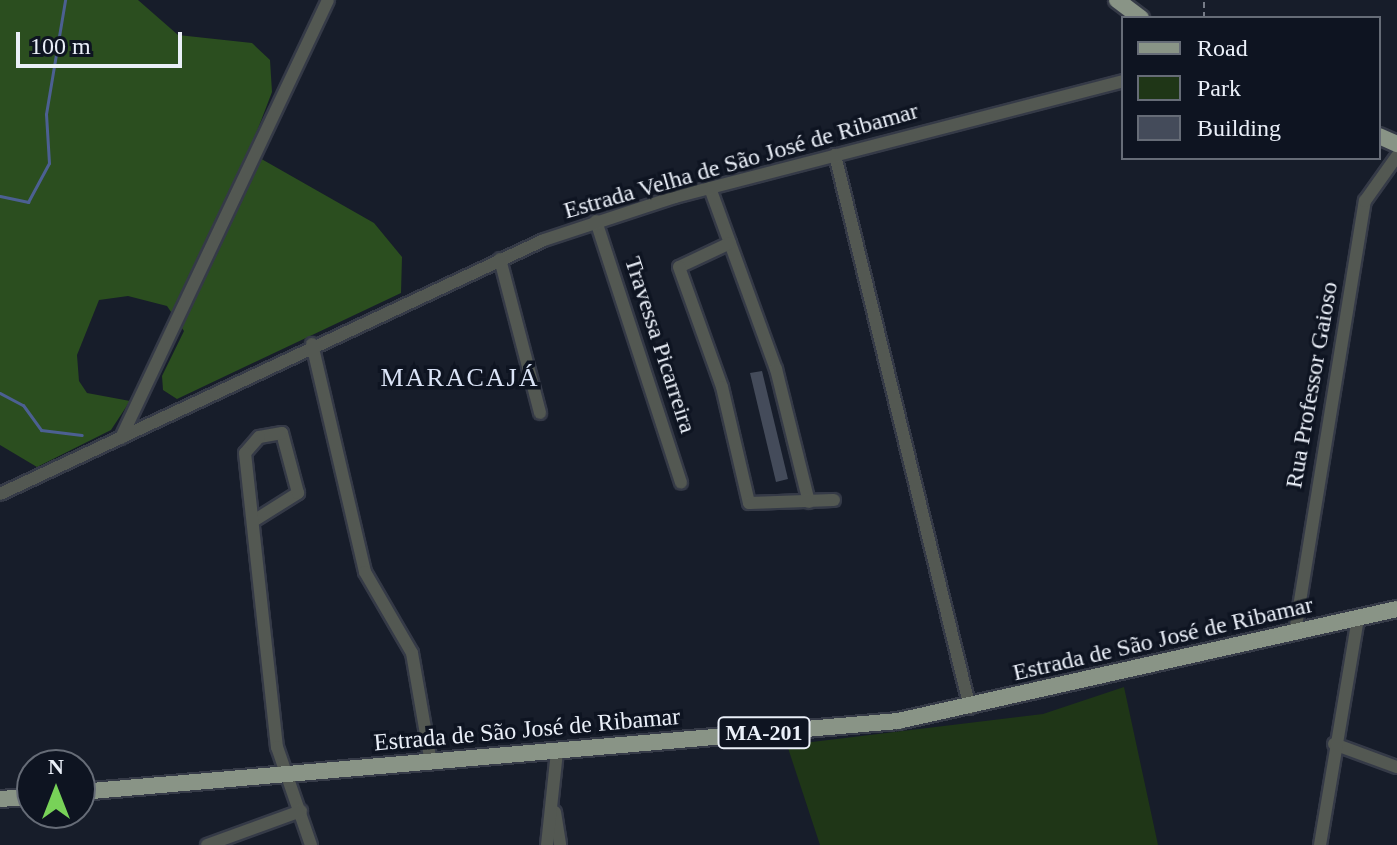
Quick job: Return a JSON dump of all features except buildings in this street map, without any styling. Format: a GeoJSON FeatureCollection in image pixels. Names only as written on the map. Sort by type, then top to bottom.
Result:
{"type":"FeatureCollection","features":[{"type":"Feature","properties":{"kind":"main road"},"geometry":{"type":"LineString","coordinates":[[1117,0],[1138,16]]}},
{"type":"Feature","properties":{"kind":"main road","name":"Estrada de São José de Ribamar"},"geometry":{"type":"LineString","coordinates":[[96,791],[885,723],[970,708],[1397,609]]}},
{"type":"Feature","properties":{"kind":"street"},"geometry":{"type":"LineString","coordinates":[[121,438],[328,0]]}},
{"type":"Feature","properties":{"kind":"street","name":"Estrada Velha de São José de Ribamar"},"geometry":{"type":"LineString","coordinates":[[0,494],[314,351],[500,259],[596,221],[710,188],[1121,82]]}},
{"type":"Feature","properties":{"kind":"street"},"geometry":{"type":"LineString","coordinates":[[835,155],[970,708]]}},
{"type":"Feature","properties":{"kind":"street","name":"Rua Professor Gaioso"},"geometry":{"type":"LineString","coordinates":[[1295,632],[1365,201],[1397,156]]}},
{"type":"Feature","properties":{"kind":"street"},"geometry":{"type":"LineString","coordinates":[[710,188],[776,369],[809,502]]}},
{"type":"Feature","properties":{"kind":"street","name":"Travessa Picarreira"},"geometry":{"type":"LineString","coordinates":[[596,221],[681,483]]}},
{"type":"Feature","properties":{"kind":"street"},"geometry":{"type":"LineString","coordinates":[[730,243],[679,267],[722,387],[749,503],[834,500]]}},
{"type":"Feature","properties":{"kind":"street"},"geometry":{"type":"LineString","coordinates":[[500,259],[540,413]]}},
{"type":"Feature","properties":{"kind":"street"},"geometry":{"type":"LineString","coordinates":[[314,351],[365,572],[412,653],[431,763]]}},
{"type":"Feature","properties":{"kind":"street"},"geometry":{"type":"LineString","coordinates":[[255,520],[298,493],[282,433],[246,447],[277,747],[291,774],[311,845]]}},
{"type":"Feature","properties":{"kind":"street"},"geometry":{"type":"LineString","coordinates":[[1320,845],[1334,744],[1358,618]]}},
{"type":"Feature","properties":{"kind":"street"},"geometry":{"type":"LineString","coordinates":[[1334,744],[1397,767]]}},
{"type":"Feature","properties":{"kind":"street"},"geometry":{"type":"LineString","coordinates":[[547,845],[554,805],[557,752]]}},
{"type":"Feature","properties":{"kind":"street"},"geometry":{"type":"LineString","coordinates":[[554,805],[560,845]]}},
{"type":"Feature","properties":{"kind":"street"},"geometry":{"type":"LineString","coordinates":[[207,845],[301,811]]}},
{"type":"Feature","properties":{"kind":"green space"},"geometry":{"type":"Polygon","coordinates":[[[0,0],[138,0],[178,35],[252,43],[270,60],[272,92],[249,152],[374,223],[402,257],[401,293],[177,399],[163,390],[162,376],[184,331],[167,306],[128,296],[99,300],[77,355],[79,381],[87,393],[130,401],[111,430],[37,467],[0,445],[0,0]]]}},
{"type":"Feature","properties":{"kind":"green space"},"geometry":{"type":"Polygon","coordinates":[[[1124,687],[1158,845],[820,845],[787,745],[1043,714],[1124,687]]]}},
{"type":"Feature","properties":{"kind":"waterway"},"geometry":{"type":"LineString","coordinates":[[0,196],[28,202],[49,163],[46,114],[65,0]]}},
{"type":"Feature","properties":{"kind":"waterway"},"geometry":{"type":"LineString","coordinates":[[0,393],[23,405],[41,430],[82,435]]}},
{"type":"Feature","properties":{"kind":"district","name":"MARACAJÁ"},"geometry":{"type":"Point","coordinates":[460,378]}}]}
